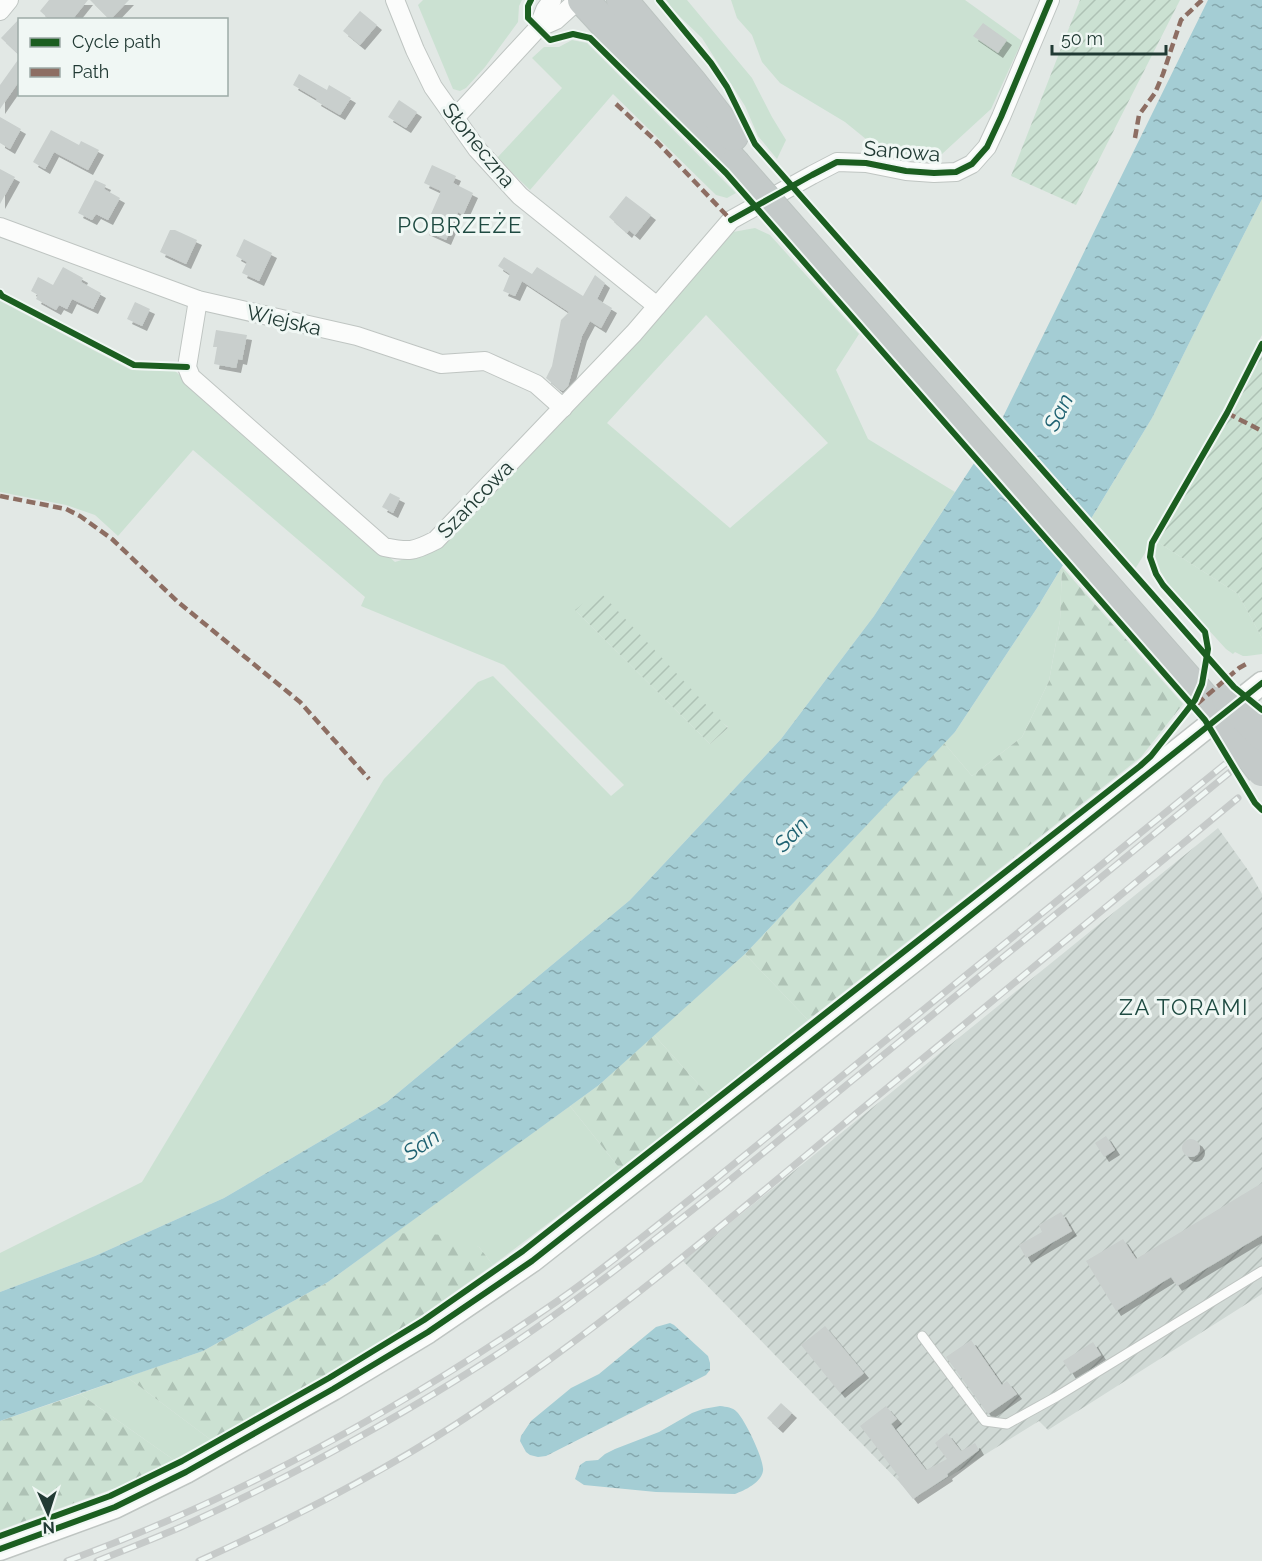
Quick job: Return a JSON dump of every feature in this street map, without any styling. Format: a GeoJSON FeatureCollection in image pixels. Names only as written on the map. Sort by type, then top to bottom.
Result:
{"type":"FeatureCollection","features":[{"type":"Feature","properties":{"kind":"highway"},"geometry":{"type":"LineString","coordinates":[[583,0],[741,158],[1262,735]]}},
{"type":"Feature","properties":{"kind":"highway"},"geometry":{"type":"LineString","coordinates":[[631,6],[692,83],[741,158],[1218,714],[1262,771]]}},
{"type":"Feature","properties":{"kind":"street"},"geometry":{"type":"LineString","coordinates":[[0,11],[9,0]]}},
{"type":"Feature","properties":{"kind":"street","name":"Słoneczna"},"geometry":{"type":"LineString","coordinates":[[395,0],[433,87],[477,149],[520,196],[657,306]]}},
{"type":"Feature","properties":{"kind":"street"},"geometry":{"type":"LineString","coordinates":[[538,28],[544,10],[552,0]]}},
{"type":"Feature","properties":{"kind":"street"},"geometry":{"type":"LineString","coordinates":[[455,118],[538,28],[556,20],[578,0]]}},
{"type":"Feature","properties":{"kind":"street","name":"Sanowa"},"geometry":{"type":"LineString","coordinates":[[732,220],[837,162],[866,163],[906,171],[934,173],[956,172],[972,164],[987,147],[1050,0]]}},
{"type":"Feature","properties":{"kind":"street","name":"Szańcowa"},"geometry":{"type":"LineString","coordinates":[[198,300],[188,367],[191,377],[384,547],[417,550],[436,540],[563,408],[634,333],[732,220]]}},
{"type":"Feature","properties":{"kind":"street","name":"Wiejska"},"geometry":{"type":"LineString","coordinates":[[0,227],[198,300],[357,336],[441,364],[485,361],[536,384],[563,408]]}},
{"type":"Feature","properties":{"kind":"street"},"geometry":{"type":"LineString","coordinates":[[0,1549],[115,1507],[186,1473],[428,1332],[532,1261],[1262,683]]}},
{"type":"Feature","properties":{"kind":"lane"},"geometry":{"type":"LineString","coordinates":[[922,1336],[985,1421],[1007,1424],[1262,1271]]}},
{"type":"Feature","properties":{"kind":"shaded area"},"geometry":{"type":"Polygon","coordinates":[[[1218,828],[1262,894],[1262,1294],[1048,1430],[1039,1421],[915,1498],[683,1261],[1218,828]]]}},
{"type":"Feature","properties":{"kind":"green space"},"geometry":{"type":"Polygon","coordinates":[[[423,0],[522,0],[519,6],[518,22],[485,67],[466,88],[460,91],[453,89],[418,5],[423,0]]]}},
{"type":"Feature","properties":{"kind":"green space"},"geometry":{"type":"Polygon","coordinates":[[[666,0],[687,0],[752,78],[786,140],[777,159],[758,136],[745,106],[702,38],[666,0]]]}},
{"type":"Feature","properties":{"kind":"green space"},"geometry":{"type":"Polygon","coordinates":[[[731,0],[965,0],[1022,41],[991,109],[942,154],[922,160],[877,148],[845,122],[780,83],[762,62],[752,35],[737,18],[731,0]]]}},
{"type":"Feature","properties":{"kind":"green space"},"geometry":{"type":"Polygon","coordinates":[[[1080,0],[1180,0],[1076,205],[1011,176],[1080,0]]]}},
{"type":"Feature","properties":{"kind":"green space"},"geometry":{"type":"Polygon","coordinates":[[[572,40],[587,43],[736,193],[727,198],[716,195],[613,94],[530,190],[497,158],[562,88],[532,58],[544,47],[559,47],[572,40]]]}},
{"type":"Feature","properties":{"kind":"green space"},"geometry":{"type":"Polygon","coordinates":[[[1262,199],[1262,335],[1135,569],[1091,519],[1152,418],[1262,199]]]}},
{"type":"Feature","properties":{"kind":"green space"},"geometry":{"type":"Polygon","coordinates":[[[755,228],[770,235],[859,334],[836,370],[868,439],[955,492],[874,616],[781,739],[630,900],[387,1102],[224,1198],[95,1256],[0,1292],[0,1253],[142,1182],[384,779],[478,682],[493,676],[611,796],[624,785],[504,665],[361,606],[365,597],[193,450],[118,536],[95,515],[66,505],[0,492],[0,301],[131,370],[175,371],[395,562],[428,552],[733,232],[755,228]],[[706,315],[607,423],[730,528],[828,443],[706,315]],[[575,610],[710,744],[728,728],[728,727],[575,610]]]}},
{"type":"Feature","properties":{"kind":"green space"},"geometry":{"type":"Polygon","coordinates":[[[1262,351],[1262,638],[1238,594],[1156,541],[1235,404],[1262,351]]]}},
{"type":"Feature","properties":{"kind":"green space"},"geometry":{"type":"Polygon","coordinates":[[[1156,541],[1238,594],[1262,638],[1262,654],[1243,656],[1235,652],[1233,654],[1226,649],[1164,581],[1154,562],[1153,553],[1156,541]]]}},
{"type":"Feature","properties":{"kind":"green space"},"geometry":{"type":"Polygon","coordinates":[[[1062,567],[1060,620],[1049,681],[1022,737],[972,776],[944,743],[955,732],[1062,567]]]}},
{"type":"Feature","properties":{"kind":"green space"},"geometry":{"type":"Polygon","coordinates":[[[1062,567],[1183,704],[1141,757],[808,1020],[745,954],[944,743],[972,776],[1022,737],[1049,681],[1060,620],[1062,567]]]}},
{"type":"Feature","properties":{"kind":"green space"},"geometry":{"type":"Polygon","coordinates":[[[599,591],[728,728],[710,744],[575,610],[599,591]]]}},
{"type":"Feature","properties":{"kind":"green space"},"geometry":{"type":"Polygon","coordinates":[[[745,954],[808,1020],[711,1098],[654,1035],[745,954]]]}},
{"type":"Feature","properties":{"kind":"green space"},"geometry":{"type":"Polygon","coordinates":[[[654,1035],[711,1098],[620,1169],[570,1106],[599,1085],[654,1035]]]}},
{"type":"Feature","properties":{"kind":"green space"},"geometry":{"type":"Polygon","coordinates":[[[570,1106],[620,1169],[493,1265],[479,1247],[395,1233],[570,1106]]]}},
{"type":"Feature","properties":{"kind":"green space"},"geometry":{"type":"Polygon","coordinates":[[[395,1233],[449,1235],[479,1247],[493,1265],[415,1320],[342,1367],[211,1440],[127,1377],[203,1351],[328,1282],[395,1233]]]}},
{"type":"Feature","properties":{"kind":"green space"},"geometry":{"type":"Polygon","coordinates":[[[127,1377],[211,1440],[174,1460],[80,1394],[127,1377]]]}},
{"type":"Feature","properties":{"kind":"green space"},"geometry":{"type":"Polygon","coordinates":[[[80,1394],[174,1460],[118,1487],[0,1530],[0,1421],[80,1394]]]}},
{"type":"Feature","properties":{"kind":"water","name":"San"},"geometry":{"type":"Polygon","coordinates":[[[1208,0],[1262,0],[1262,199],[1152,418],[1037,608],[955,732],[745,954],[599,1085],[328,1282],[203,1351],[0,1421],[0,1292],[95,1256],[224,1198],[387,1102],[630,900],[781,739],[874,616],[999,425],[1208,0]]]}},
{"type":"Feature","properties":{"kind":"water"},"geometry":{"type":"Polygon","coordinates":[[[670,1323],[708,1356],[710,1370],[706,1375],[546,1456],[538,1457],[526,1452],[520,1441],[531,1421],[571,1388],[599,1374],[656,1327],[670,1323]]]}},
{"type":"Feature","properties":{"kind":"water"},"geometry":{"type":"Polygon","coordinates":[[[720,1406],[737,1412],[754,1441],[763,1471],[752,1486],[735,1494],[656,1492],[584,1485],[575,1479],[580,1465],[586,1461],[598,1460],[615,1449],[659,1432],[692,1413],[720,1406]]]}},
{"type":"Feature","properties":{"kind":"pier"},"geometry":{"type":"Polygon","coordinates":[[[1000,415],[1093,521],[1066,567],[972,460],[1000,415]]]}},
{"type":"Feature","properties":{"kind":"building"},"geometry":{"type":"Polygon","coordinates":[[[49,0],[88,0],[74,18],[48,18],[40,11],[49,0]]]}},
{"type":"Feature","properties":{"kind":"building"},"geometry":{"type":"Polygon","coordinates":[[[90,0],[129,0],[112,18],[108,18],[90,0]]]}},
{"type":"Feature","properties":{"kind":"building"},"geometry":{"type":"Polygon","coordinates":[[[360,11],[377,25],[360,45],[343,31],[360,11]]]}},
{"type":"Feature","properties":{"kind":"building"},"geometry":{"type":"Polygon","coordinates":[[[18,20],[18,54],[1,38],[18,20]]]}},
{"type":"Feature","properties":{"kind":"building"},"geometry":{"type":"Polygon","coordinates":[[[983,23],[1007,40],[998,53],[973,36],[983,23]]]}},
{"type":"Feature","properties":{"kind":"building"},"geometry":{"type":"Polygon","coordinates":[[[18,60],[18,83],[0,109],[0,85],[18,60]]]}},
{"type":"Feature","properties":{"kind":"building"},"geometry":{"type":"Polygon","coordinates":[[[299,74],[327,90],[329,85],[351,98],[340,115],[293,85],[299,74]]]}},
{"type":"Feature","properties":{"kind":"building"},"geometry":{"type":"Polygon","coordinates":[[[399,100],[417,112],[406,128],[388,117],[399,100]]]}},
{"type":"Feature","properties":{"kind":"building"},"geometry":{"type":"Polygon","coordinates":[[[0,117],[21,129],[10,149],[0,143],[0,117]]]}},
{"type":"Feature","properties":{"kind":"building"},"geometry":{"type":"Polygon","coordinates":[[[51,130],[79,145],[81,141],[99,150],[88,170],[54,152],[45,169],[33,162],[51,130]]]}},
{"type":"Feature","properties":{"kind":"building"},"geometry":{"type":"Polygon","coordinates":[[[432,165],[456,176],[453,183],[473,193],[463,215],[458,212],[446,240],[424,230],[441,191],[424,183],[432,165]]]}},
{"type":"Feature","properties":{"kind":"building"},"geometry":{"type":"Polygon","coordinates":[[[0,169],[15,177],[0,204],[0,169]]]}},
{"type":"Feature","properties":{"kind":"building"},"geometry":{"type":"Polygon","coordinates":[[[95,180],[106,185],[104,189],[120,198],[108,220],[96,214],[92,220],[78,213],[95,180]]]}},
{"type":"Feature","properties":{"kind":"building"},"geometry":{"type":"Polygon","coordinates":[[[626,196],[651,215],[635,235],[629,230],[627,233],[609,217],[626,196]]]}},
{"type":"Feature","properties":{"kind":"building"},"geometry":{"type":"Polygon","coordinates":[[[170,230],[197,240],[186,264],[160,252],[170,230]]]}},
{"type":"Feature","properties":{"kind":"building"},"geometry":{"type":"Polygon","coordinates":[[[244,239],[272,253],[259,281],[242,273],[247,262],[236,256],[244,239]]]}},
{"type":"Feature","properties":{"kind":"building"},"geometry":{"type":"Polygon","coordinates":[[[504,257],[532,274],[537,267],[583,296],[595,275],[605,283],[597,299],[612,308],[601,328],[590,321],[582,336],[568,386],[563,391],[546,378],[552,366],[561,320],[569,312],[522,281],[515,296],[503,291],[510,274],[498,266],[504,257]]]}},
{"type":"Feature","properties":{"kind":"building"},"geometry":{"type":"Polygon","coordinates":[[[63,267],[83,278],[81,282],[101,293],[93,309],[72,299],[67,309],[59,305],[56,310],[36,299],[38,295],[31,291],[38,277],[53,285],[63,267]]]}},
{"type":"Feature","properties":{"kind":"building"},"geometry":{"type":"Polygon","coordinates":[[[135,302],[150,309],[142,326],[127,319],[135,302]]]}},
{"type":"Feature","properties":{"kind":"building"},"geometry":{"type":"Polygon","coordinates":[[[216,330],[247,335],[242,360],[238,359],[236,368],[214,364],[217,347],[213,347],[216,330]]]}},
{"type":"Feature","properties":{"kind":"building"},"geometry":{"type":"Polygon","coordinates":[[[390,493],[400,498],[393,513],[382,507],[390,493]]]}},
{"type":"Feature","properties":{"kind":"building"},"geometry":{"type":"Polygon","coordinates":[[[1106,1136],[1115,1150],[1104,1157],[1095,1143],[1106,1136]]]}},
{"type":"Feature","properties":{"kind":"building"},"geometry":{"type":"Polygon","coordinates":[[[1187,1139],[1195,1139],[1200,1144],[1198,1155],[1187,1157],[1182,1152],[1182,1144],[1187,1139]]]}},
{"type":"Feature","properties":{"kind":"building"},"geometry":{"type":"Polygon","coordinates":[[[1262,1183],[1262,1235],[1177,1286],[1171,1277],[1116,1311],[1086,1261],[1123,1239],[1136,1259],[1262,1183]]]}},
{"type":"Feature","properties":{"kind":"building"},"geometry":{"type":"Polygon","coordinates":[[[1061,1212],[1072,1231],[1026,1258],[1019,1245],[1042,1232],[1039,1225],[1061,1212]]]}},
{"type":"Feature","properties":{"kind":"building"},"geometry":{"type":"Polygon","coordinates":[[[825,1326],[864,1373],[840,1393],[801,1345],[825,1326]]]}},
{"type":"Feature","properties":{"kind":"building"},"geometry":{"type":"Polygon","coordinates":[[[971,1340],[1002,1385],[1007,1381],[1017,1394],[988,1414],[946,1357],[971,1340]]]}},
{"type":"Feature","properties":{"kind":"building"},"geometry":{"type":"Polygon","coordinates":[[[1093,1342],[1101,1355],[1071,1374],[1063,1361],[1093,1342]]]}},
{"type":"Feature","properties":{"kind":"building"},"geometry":{"type":"Polygon","coordinates":[[[781,1403],[792,1413],[778,1428],[767,1418],[781,1403]]]}},
{"type":"Feature","properties":{"kind":"building"},"geometry":{"type":"Polygon","coordinates":[[[886,1406],[897,1419],[891,1424],[926,1470],[947,1459],[935,1443],[947,1433],[961,1451],[975,1443],[979,1450],[947,1474],[948,1476],[913,1499],[860,1426],[886,1406]]]}},
{"type":"Feature","properties":{"kind":"railway"},"geometry":{"type":"LineString","coordinates":[[67,1561],[196,1508],[321,1446],[442,1376],[559,1300],[618,1257],[713,1181],[1262,734]]}},
{"type":"Feature","properties":{"kind":"railway"},"geometry":{"type":"LineString","coordinates":[[97,1561],[181,1527],[340,1448],[455,1381],[551,1317],[608,1276],[719,1189],[1262,746]]}},
{"type":"Feature","properties":{"kind":"railway"},"geometry":{"type":"LineString","coordinates":[[199,1561],[377,1472],[479,1409],[576,1340],[715,1231],[1238,798]]}},
{"type":"Feature","properties":{"kind":"marked path"},"geometry":{"type":"LineString","coordinates":[[1135,138],[1139,115],[1155,93],[1181,20],[1202,0]]}},
{"type":"Feature","properties":{"kind":"marked path"},"geometry":{"type":"LineString","coordinates":[[616,104],[658,143],[731,220]]}},
{"type":"Feature","properties":{"kind":"marked path"},"geometry":{"type":"LineString","coordinates":[[1227,413],[1262,431]]}},
{"type":"Feature","properties":{"kind":"marked path"},"geometry":{"type":"LineString","coordinates":[[0,496],[66,509],[112,539],[178,602],[300,702],[369,779]]}},
{"type":"Feature","properties":{"kind":"marked path"},"geometry":{"type":"LineString","coordinates":[[1197,704],[1246,664]]}},
{"type":"Feature","properties":{"kind":"cycle path"},"geometry":{"type":"LineString","coordinates":[[531,0],[528,6],[528,18],[550,40],[573,34],[590,38],[726,173],[1205,720],[1255,803],[1262,810]]}},
{"type":"Feature","properties":{"kind":"cycle path"},"geometry":{"type":"LineString","coordinates":[[659,0],[711,63],[727,87],[755,144],[1234,687],[1262,710]]}},
{"type":"Feature","properties":{"kind":"cycle path"},"geometry":{"type":"LineString","coordinates":[[731,220],[837,162],[866,163],[906,171],[934,173],[956,172],[972,164],[987,147],[1050,0]]}},
{"type":"Feature","properties":{"kind":"cycle path"},"geometry":{"type":"LineString","coordinates":[[0,293],[134,365],[187,367]]}},
{"type":"Feature","properties":{"kind":"cycle path"},"geometry":{"type":"LineString","coordinates":[[0,1536],[110,1496],[182,1461],[329,1378],[424,1320],[523,1251],[1151,756],[1195,700],[1202,684],[1208,649],[1205,632],[1156,574],[1150,557],[1152,543],[1227,413],[1262,344]]}},
{"type":"Feature","properties":{"kind":"cycle path"},"geometry":{"type":"LineString","coordinates":[[0,1549],[115,1507],[186,1472],[428,1332],[532,1261],[1262,683]]}},
{"type":"Feature","properties":{"kind":"district","name":"POBRZEŻE"},"geometry":{"type":"Point","coordinates":[460,225]}},
{"type":"Feature","properties":{"kind":"district","name":"ZA TORAMI"},"geometry":{"type":"Point","coordinates":[1184,1007]}}]}
